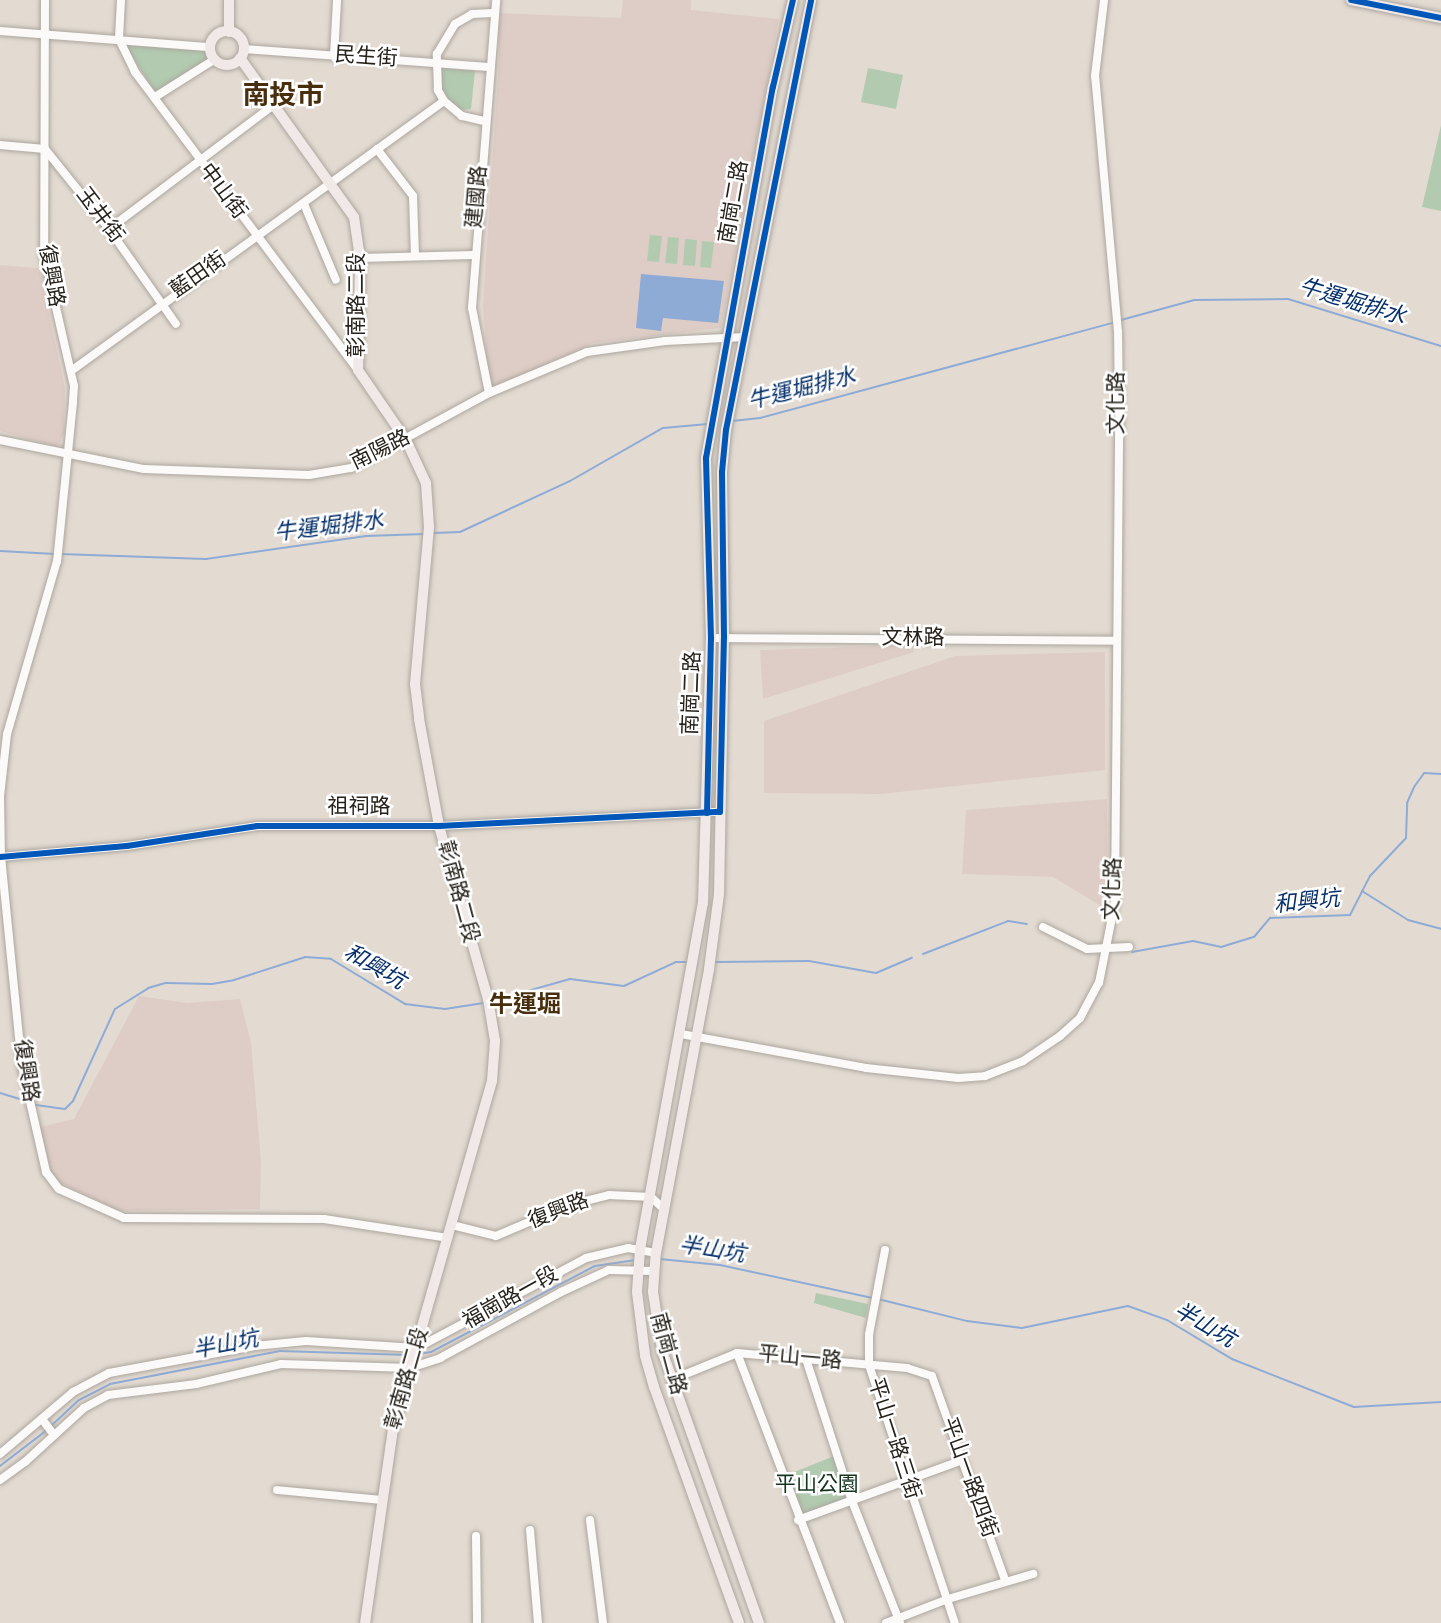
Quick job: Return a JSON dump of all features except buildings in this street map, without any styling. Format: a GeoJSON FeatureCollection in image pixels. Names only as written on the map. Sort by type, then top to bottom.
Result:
{"type":"FeatureCollection","features":[{"type":"Feature","properties":{"kind":"main road"},"geometry":{"type":"LineString","coordinates":[[229,0],[229,32],[217,35],[210,47],[215,59],[230,64],[242,54]]}},
{"type":"Feature","properties":{"kind":"main road","name":"南崗二路"},"geometry":{"type":"LineString","coordinates":[[739,1623],[645,1355],[639,1321],[638,1270],[703,903],[711,638],[705,480],[710,430],[773,87],[793,0]]}},
{"type":"Feature","properties":{"kind":"main road","name":"南崗二路"},"geometry":{"type":"LineString","coordinates":[[759,1623],[671,1380],[656,1322],[654,1271],[719,894],[724,637],[722,472],[726,430],[811,0]]}},
{"type":"Feature","properties":{"kind":"main road"},"geometry":{"type":"LineString","coordinates":[[1351,0],[1441,18]]}},
{"type":"Feature","properties":{"kind":"main road","name":"彰南路二段"},"geometry":{"type":"LineString","coordinates":[[229,32],[241,39],[242,54],[330,185],[354,216],[360,258],[358,370],[406,440],[426,483],[428,532],[415,684],[439,826],[488,1002],[496,1057],[452,1225],[393,1429],[365,1623]]}},
{"type":"Feature","properties":{"kind":"street","name":"復興路"},"geometry":{"type":"LineString","coordinates":[[45,0],[44,255],[74,394],[51,592],[7,734],[0,796],[0,857],[22,1066],[42,1157],[59,1189],[124,1218],[324,1219],[448,1238]]}},
{"type":"Feature","properties":{"kind":"street","name":"中山街"},"geometry":{"type":"LineString","coordinates":[[121,0],[119,39],[135,72],[256,237],[358,370]]}},
{"type":"Feature","properties":{"kind":"street"},"geometry":{"type":"LineString","coordinates":[[334,56],[337,0]]}},
{"type":"Feature","properties":{"kind":"street","name":"建國路"},"geometry":{"type":"LineString","coordinates":[[489,393],[479,362],[472,308],[473,255],[495,0]]}},
{"type":"Feature","properties":{"kind":"street","name":"文化路"},"geometry":{"type":"LineString","coordinates":[[681,1034],[866,1068],[958,1078],[985,1076],[1023,1061],[1072,1026],[1099,983],[1109,947],[1115,902],[1118,332],[1114,309],[1095,76],[1104,0]]}},
{"type":"Feature","properties":{"kind":"street"},"geometry":{"type":"LineString","coordinates":[[484,121],[462,116],[444,101],[438,90],[437,64],[440,44],[455,24],[472,14],[493,13]]}},
{"type":"Feature","properties":{"kind":"street"},"geometry":{"type":"LineString","coordinates":[[0,31],[210,47]]}},
{"type":"Feature","properties":{"kind":"street","name":"民生街"},"geometry":{"type":"LineString","coordinates":[[242,54],[334,56],[488,67]]}},
{"type":"Feature","properties":{"kind":"street"},"geometry":{"type":"LineString","coordinates":[[155,97],[215,59]]}},
{"type":"Feature","properties":{"kind":"street","name":"藍田街"},"geometry":{"type":"LineString","coordinates":[[70,371],[161,303],[304,204],[444,101]]}},
{"type":"Feature","properties":{"kind":"street"},"geometry":{"type":"LineString","coordinates":[[109,229],[275,104]]}},
{"type":"Feature","properties":{"kind":"street"},"geometry":{"type":"LineString","coordinates":[[0,146],[45,149]]}},
{"type":"Feature","properties":{"kind":"street","name":"玉井街"},"geometry":{"type":"LineString","coordinates":[[45,149],[109,229],[176,324]]}},
{"type":"Feature","properties":{"kind":"street"},"geometry":{"type":"LineString","coordinates":[[377,149],[413,196],[415,256]]}},
{"type":"Feature","properties":{"kind":"street"},"geometry":{"type":"LineString","coordinates":[[304,204],[336,280]]}},
{"type":"Feature","properties":{"kind":"street"},"geometry":{"type":"LineString","coordinates":[[360,258],[473,255]]}},
{"type":"Feature","properties":{"kind":"street","name":"南陽路"},"geometry":{"type":"LineString","coordinates":[[0,440],[68,456],[144,469],[309,475],[351,468],[489,393],[587,352],[729,335],[745,337]]}},
{"type":"Feature","properties":{"kind":"street","name":"文林路"},"geometry":{"type":"LineString","coordinates":[[711,638],[1115,641]]}},
{"type":"Feature","properties":{"kind":"street","name":"祖祠路"},"geometry":{"type":"LineString","coordinates":[[0,857],[127,846],[257,826],[439,826],[720,812]]}},
{"type":"Feature","properties":{"kind":"street"},"geometry":{"type":"LineString","coordinates":[[1043,927],[1087,949],[1129,947]]}},
{"type":"Feature","properties":{"kind":"street","name":"復興路"},"geometry":{"type":"LineString","coordinates":[[452,1225],[496,1236],[584,1200],[609,1195],[651,1197]]}},
{"type":"Feature","properties":{"kind":"street"},"geometry":{"type":"LineString","coordinates":[[651,1197],[665,1210]]}},
{"type":"Feature","properties":{"kind":"street","name":"福崗路一段"},"geometry":{"type":"LineString","coordinates":[[0,1454],[73,1392],[109,1373],[254,1346],[306,1341],[414,1358],[585,1258],[610,1250],[640,1249],[656,1253]]}},
{"type":"Feature","properties":{"kind":"street","name":"平山一路三街"},"geometry":{"type":"LineString","coordinates":[[885,1250],[869,1335],[869,1365],[906,1482],[955,1623]]}},
{"type":"Feature","properties":{"kind":"street","name":"福崗路一段"},"geometry":{"type":"LineString","coordinates":[[0,1480],[84,1408],[125,1390],[196,1384],[281,1364],[440,1358],[609,1270],[654,1271]]}},
{"type":"Feature","properties":{"kind":"street"},"geometry":{"type":"LineString","coordinates":[[737,1353],[798,1520],[840,1623]]}},
{"type":"Feature","properties":{"kind":"street","name":"平山一路"},"geometry":{"type":"LineString","coordinates":[[671,1380],[737,1353],[907,1368],[933,1376]]}},
{"type":"Feature","properties":{"kind":"street"},"geometry":{"type":"LineString","coordinates":[[806,1359],[852,1501],[899,1621]]}},
{"type":"Feature","properties":{"kind":"street","name":"平山一路四街"},"geometry":{"type":"LineString","coordinates":[[933,1376],[960,1461],[1005,1580]]}},
{"type":"Feature","properties":{"kind":"street"},"geometry":{"type":"LineString","coordinates":[[42,1419],[54,1435]]}},
{"type":"Feature","properties":{"kind":"street"},"geometry":{"type":"LineString","coordinates":[[798,1520],[960,1461]]}},
{"type":"Feature","properties":{"kind":"street"},"geometry":{"type":"LineString","coordinates":[[277,1490],[381,1500]]}},
{"type":"Feature","properties":{"kind":"street"},"geometry":{"type":"LineString","coordinates":[[590,1520],[603,1623]]}},
{"type":"Feature","properties":{"kind":"street"},"geometry":{"type":"LineString","coordinates":[[530,1530],[538,1623]]}},
{"type":"Feature","properties":{"kind":"street"},"geometry":{"type":"LineString","coordinates":[[476,1536],[477,1623]]}},
{"type":"Feature","properties":{"kind":"street"},"geometry":{"type":"LineString","coordinates":[[886,1623],[899,1621],[948,1599],[1005,1580],[1033,1574]]}},
{"type":"Feature","properties":{"kind":"shaded area"},"geometry":{"type":"Polygon","coordinates":[[[623,0],[691,0],[691,10],[779,19],[721,328],[593,343],[489,390],[483,306],[499,60],[498,13],[621,18],[623,0]]]}},
{"type":"Feature","properties":{"kind":"shaded area"},"geometry":{"type":"Polygon","coordinates":[[[0,265],[39,268],[65,388],[64,433],[58,447],[0,431],[0,265]]]}},
{"type":"Feature","properties":{"kind":"shaded area"},"geometry":{"type":"Polygon","coordinates":[[[912,645],[914,652],[763,699],[760,650],[912,645]]]}},
{"type":"Feature","properties":{"kind":"shaded area"},"geometry":{"type":"Polygon","coordinates":[[[1105,652],[1105,770],[881,794],[764,793],[764,721],[955,656],[1105,652]]]}},
{"type":"Feature","properties":{"kind":"shaded area"},"geometry":{"type":"Polygon","coordinates":[[[1107,799],[1108,910],[1053,877],[962,874],[966,810],[1107,799]]]}},
{"type":"Feature","properties":{"kind":"shaded area"},"geometry":{"type":"Polygon","coordinates":[[[139,996],[187,1003],[240,999],[251,1042],[261,1163],[260,1209],[120,1211],[53,1179],[40,1127],[74,1119],[139,996]]]}},
{"type":"Feature","properties":{"kind":"green space"},"geometry":{"type":"Polygon","coordinates":[[[125,45],[204,49],[209,58],[156,94],[125,45]]]}},
{"type":"Feature","properties":{"kind":"green space"},"geometry":{"type":"Polygon","coordinates":[[[440,68],[475,71],[471,109],[459,110],[445,99],[439,87],[440,68]]]}},
{"type":"Feature","properties":{"kind":"green space"},"geometry":{"type":"Polygon","coordinates":[[[868,68],[903,75],[896,109],[861,102],[868,68]]]}},
{"type":"Feature","properties":{"kind":"green space"},"geometry":{"type":"Polygon","coordinates":[[[1441,125],[1441,211],[1422,207],[1441,125]]]}},
{"type":"Feature","properties":{"kind":"green space"},"geometry":{"type":"Polygon","coordinates":[[[650,235],[662,236],[659,262],[647,261],[650,235]]]}},
{"type":"Feature","properties":{"kind":"green space"},"geometry":{"type":"Polygon","coordinates":[[[668,237],[679,238],[677,264],[665,263],[668,237]]]}},
{"type":"Feature","properties":{"kind":"green space"},"geometry":{"type":"Polygon","coordinates":[[[685,239],[697,240],[695,266],[683,265],[685,239]]]}},
{"type":"Feature","properties":{"kind":"green space"},"geometry":{"type":"Polygon","coordinates":[[[702,241],[714,242],[711,268],[700,267],[702,241]]]}},
{"type":"Feature","properties":{"kind":"green space"},"geometry":{"type":"Polygon","coordinates":[[[816,1293],[868,1304],[866,1318],[814,1303],[816,1293]]]}},
{"type":"Feature","properties":{"kind":"green space","name":"平山公園"},"geometry":{"type":"Polygon","coordinates":[[[834,1456],[848,1498],[802,1515],[787,1475],[834,1456]]]}},
{"type":"Feature","properties":{"kind":"water"},"geometry":{"type":"Polygon","coordinates":[[[641,274],[724,281],[718,323],[663,318],[661,331],[636,328],[641,274]]]}},
{"type":"Feature","properties":{"kind":"waterway","name":"牛運堀排水"},"geometry":{"type":"LineString","coordinates":[[1121,320],[1194,300],[1288,299],[1441,346]]}},
{"type":"Feature","properties":{"kind":"waterway","name":"牛運堀排水"},"geometry":{"type":"LineString","coordinates":[[732,421],[760,418],[1115,322]]}},
{"type":"Feature","properties":{"kind":"waterway","name":"牛運堀排水"},"geometry":{"type":"LineString","coordinates":[[434,533],[460,532],[570,481],[663,428],[708,424]]}},
{"type":"Feature","properties":{"kind":"waterway","name":"牛運堀排水"},"geometry":{"type":"LineString","coordinates":[[60,554],[206,559],[366,536],[425,534]]}},
{"type":"Feature","properties":{"kind":"waterway","name":"牛運堀排水"},"geometry":{"type":"LineString","coordinates":[[0,551],[55,554]]}},
{"type":"Feature","properties":{"kind":"waterway","name":"和興坑"},"geometry":{"type":"LineString","coordinates":[[1132,952],[1193,941],[1221,947],[1254,937],[1270,918],[1350,915],[1370,876],[1406,838],[1407,803],[1414,787],[1424,773],[1441,774]]}},
{"type":"Feature","properties":{"kind":"waterway"},"geometry":{"type":"LineString","coordinates":[[1362,891],[1408,920],[1441,929]]}},
{"type":"Feature","properties":{"kind":"waterway","name":"和興坑"},"geometry":{"type":"LineString","coordinates":[[923,954],[1008,921],[1027,924]]}},
{"type":"Feature","properties":{"kind":"waterway","name":"和興坑"},"geometry":{"type":"LineString","coordinates":[[36,1105],[65,1109],[73,1101],[115,1009],[148,988],[166,983],[212,984],[234,980],[305,957],[331,959],[405,1004],[445,1009],[484,1003]]}},
{"type":"Feature","properties":{"kind":"waterway","name":"和興坑"},"geometry":{"type":"LineString","coordinates":[[715,962],[809,961],[876,973],[912,958]]}},
{"type":"Feature","properties":{"kind":"waterway","name":"和興坑"},"geometry":{"type":"LineString","coordinates":[[492,1001],[570,979],[624,986],[676,962],[687,962]]}},
{"type":"Feature","properties":{"kind":"waterway","name":"和興坑"},"geometry":{"type":"LineString","coordinates":[[0,1093],[23,1100]]}},
{"type":"Feature","properties":{"kind":"waterway","name":"半山坑"},"geometry":{"type":"LineString","coordinates":[[660,1259],[720,1265],[872,1298]]}},
{"type":"Feature","properties":{"kind":"waterway","name":"半山坑"},"geometry":{"type":"LineString","coordinates":[[418,1354],[431,1352],[595,1266],[636,1260]]}},
{"type":"Feature","properties":{"kind":"waterway","name":"半山坑"},"geometry":{"type":"LineString","coordinates":[[878,1299],[967,1321],[1022,1328],[1128,1306],[1167,1320],[1232,1359],[1354,1407],[1441,1402]]}},
{"type":"Feature","properties":{"kind":"waterway","name":"半山坑"},"geometry":{"type":"LineString","coordinates":[[51,1426],[79,1400],[110,1384],[280,1351],[409,1355]]}},
{"type":"Feature","properties":{"kind":"waterway","name":"半山坑"},"geometry":{"type":"LineString","coordinates":[[0,1466],[47,1430]]}},
{"type":"Feature","properties":{"kind":"cycle path"},"geometry":{"type":"LineString","coordinates":[[707,813],[711,638],[706,458],[773,87],[793,0]]}},
{"type":"Feature","properties":{"kind":"cycle path"},"geometry":{"type":"LineString","coordinates":[[0,857],[127,846],[257,826],[439,826],[720,812],[724,637],[722,472],[726,430],[811,0]]}},
{"type":"Feature","properties":{"kind":"cycle path"},"geometry":{"type":"LineString","coordinates":[[1351,0],[1441,18]]}},
{"type":"Feature","properties":{"kind":"district","name":"南投市"},"geometry":{"type":"Point","coordinates":[283,98]}},
{"type":"Feature","properties":{"kind":"district","name":"牛運堀"},"geometry":{"type":"Point","coordinates":[525,1007]}}]}
